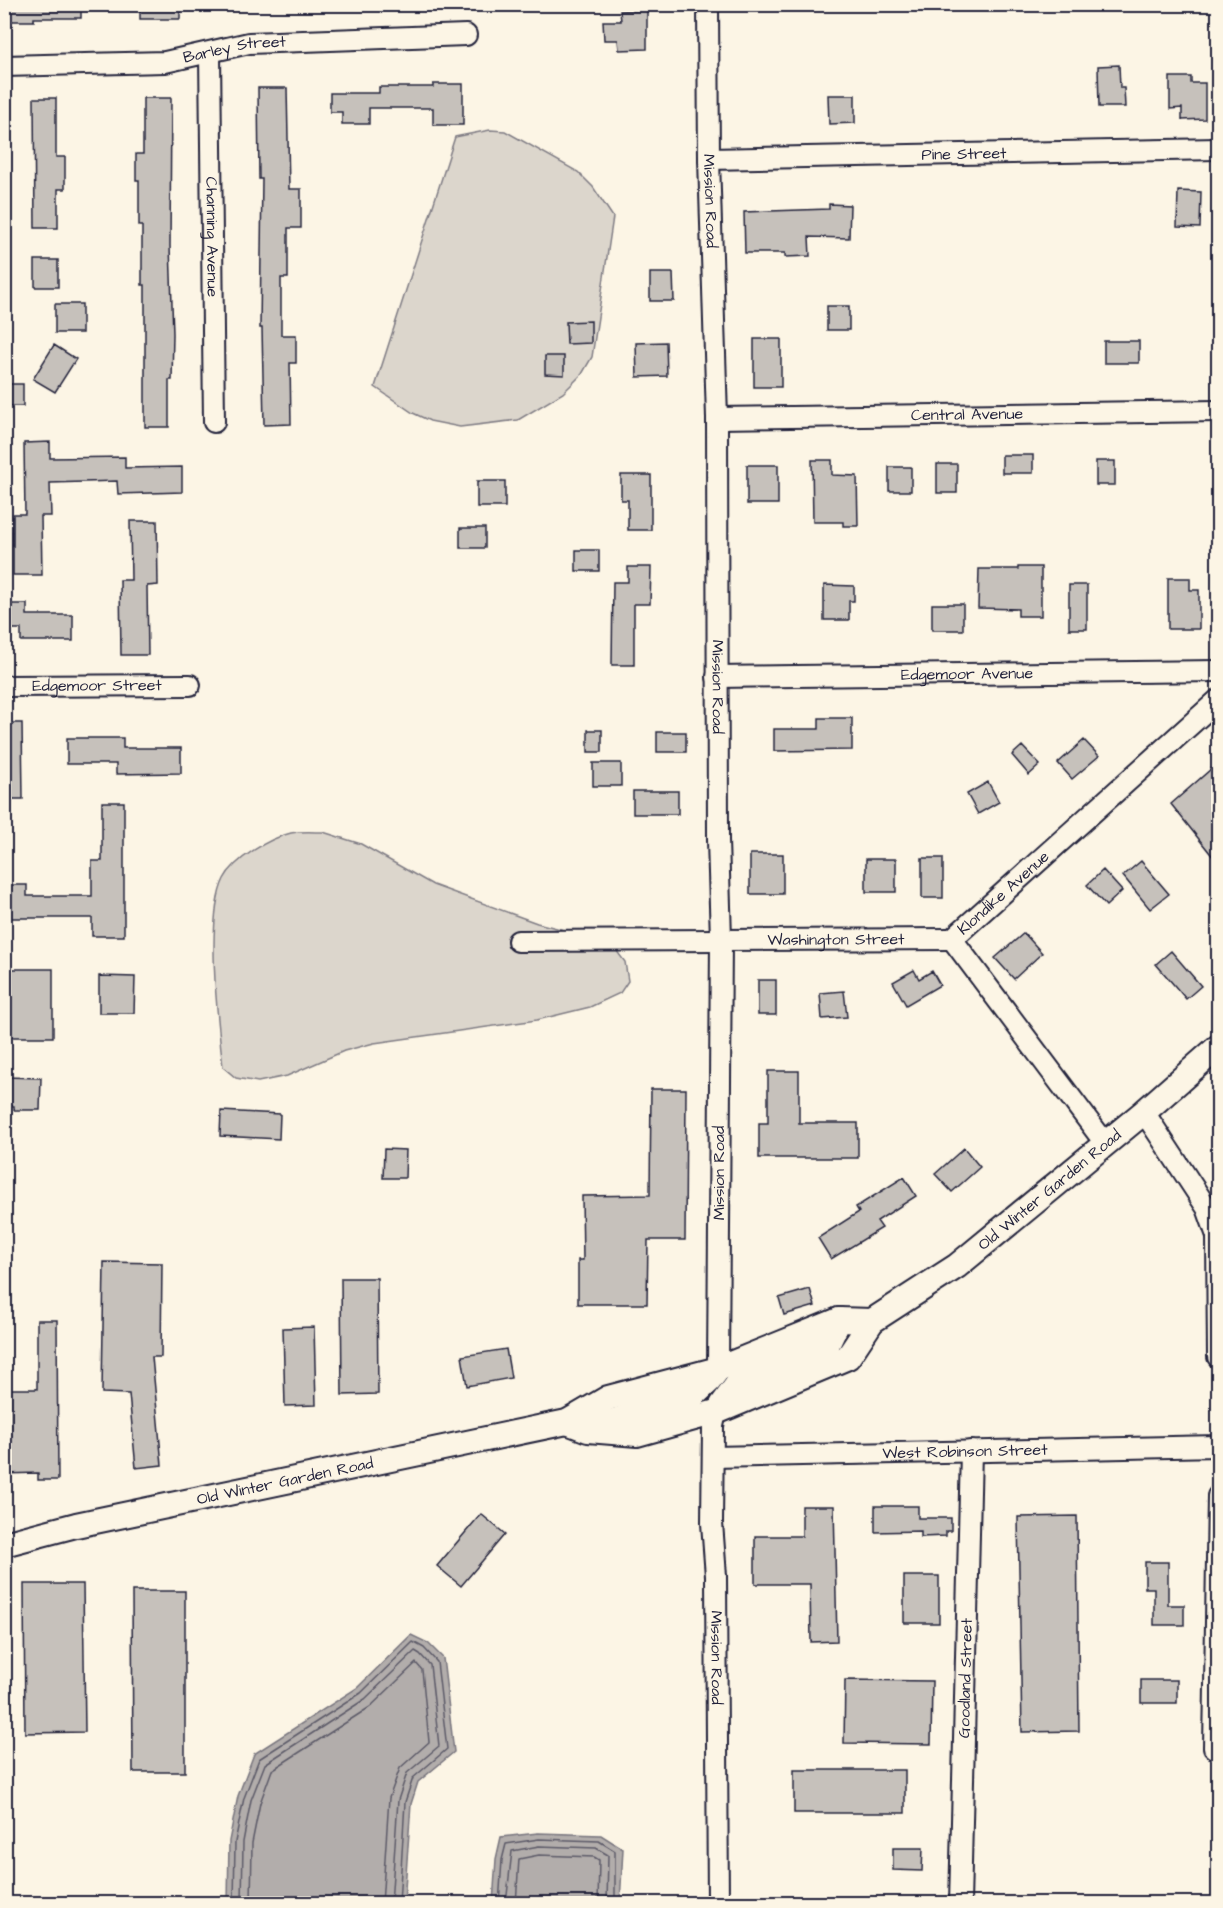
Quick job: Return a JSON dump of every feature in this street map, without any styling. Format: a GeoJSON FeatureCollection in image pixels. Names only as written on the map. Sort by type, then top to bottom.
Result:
{"type":"FeatureCollection","features":[{"type":"Feature","properties":{"kind":"main road","name":"Old Winter Garden Road"},"geometry":{"type":"LineString","coordinates":[[4,1544],[76,1525],[578,1426],[637,1434],[716,1412],[848,1357],[872,1322],[957,1266],[1144,1112],[1218,1047]]}},
{"type":"Feature","properties":{"kind":"main road","name":"Old Winter Garden Road"},"geometry":{"type":"LineString","coordinates":[[578,1426],[608,1398],[718,1369],[839,1320],[872,1322]]}},
{"type":"Feature","properties":{"kind":"main road"},"geometry":{"type":"LineString","coordinates":[[716,1412],[736,1386],[828,1343],[839,1320]]}},
{"type":"Feature","properties":{"kind":"street","name":"Mission Road"},"geometry":{"type":"LineString","coordinates":[[708,5],[709,159],[717,418],[717,677],[721,939],[718,1369]]}},
{"type":"Feature","properties":{"kind":"street","name":"Barley Street"},"geometry":{"type":"LineString","coordinates":[[4,66],[165,62],[249,43],[466,35]]}},
{"type":"Feature","properties":{"kind":"street","name":"Channing Avenue"},"geometry":{"type":"LineString","coordinates":[[210,53],[213,422]]}},
{"type":"Feature","properties":{"kind":"street","name":"Pine Street"},"geometry":{"type":"LineString","coordinates":[[709,159],[1218,148]]}},
{"type":"Feature","properties":{"kind":"street","name":"Central Avenue"},"geometry":{"type":"LineString","coordinates":[[717,418],[1218,411]]}},
{"type":"Feature","properties":{"kind":"street","name":"Edgemoor Avenue"},"geometry":{"type":"LineString","coordinates":[[717,677],[1218,671]]}},
{"type":"Feature","properties":{"kind":"street","name":"Edgemoor Street"},"geometry":{"type":"LineString","coordinates":[[4,686],[190,685]]}},
{"type":"Feature","properties":{"kind":"street","name":"Klondike Avenue"},"geometry":{"type":"LineString","coordinates":[[1105,1143],[952,939],[1218,700]]}},
{"type":"Feature","properties":{"kind":"street","name":"Washington Street"},"geometry":{"type":"LineString","coordinates":[[518,941],[952,939]]}},
{"type":"Feature","properties":{"kind":"street"},"geometry":{"type":"LineString","coordinates":[[1144,1112],[1207,1208],[1217,1236],[1218,1357]]}},
{"type":"Feature","properties":{"kind":"street","name":"Mission Road"},"geometry":{"type":"LineString","coordinates":[[716,1412],[713,1426],[712,1523],[716,1588],[718,1904]]}},
{"type":"Feature","properties":{"kind":"street","name":"West Robinson Street"},"geometry":{"type":"LineString","coordinates":[[713,1456],[1218,1446]]}},
{"type":"Feature","properties":{"kind":"street","name":"Goodland Street"},"geometry":{"type":"LineString","coordinates":[[960,1904],[971,1450]]}},
{"type":"Feature","properties":{"kind":"street"},"geometry":{"type":"LineString","coordinates":[[1214,1748],[1218,1496]]}},
{"type":"Feature","properties":{"kind":"shaded area"},"geometry":{"type":"Polygon","coordinates":[[[490,130],[505,131],[578,172],[593,187],[613,217],[592,357],[582,374],[563,393],[518,420],[460,427],[430,421],[413,413],[375,387],[455,137],[490,130]]]}},
{"type":"Feature","properties":{"kind":"shaded area"},"geometry":{"type":"Polygon","coordinates":[[[295,832],[323,832],[361,844],[433,885],[537,923],[584,935],[613,946],[625,962],[628,981],[620,993],[590,1007],[537,1020],[374,1043],[344,1051],[287,1076],[258,1082],[236,1078],[223,1067],[214,971],[215,918],[218,896],[224,879],[244,857],[273,839],[295,832]]]}},
{"type":"Feature","properties":{"kind":"water"},"geometry":{"type":"Polygon","coordinates":[[[411,1635],[428,1643],[443,1658],[454,1752],[418,1782],[411,1804],[404,1903],[228,1903],[229,1841],[238,1796],[254,1754],[357,1688],[411,1635]]]}},
{"type":"Feature","properties":{"kind":"water"},"geometry":{"type":"Polygon","coordinates":[[[538,1833],[601,1835],[623,1849],[620,1903],[493,1903],[496,1859],[501,1837],[538,1833]]]}},
{"type":"Feature","properties":{"kind":"building"},"geometry":{"type":"Polygon","coordinates":[[[4,4],[81,4],[81,18],[34,18],[34,21],[4,21],[4,4]]]}},
{"type":"Feature","properties":{"kind":"building"},"geometry":{"type":"Polygon","coordinates":[[[140,4],[180,4],[180,19],[140,19],[140,4]]]}},
{"type":"Feature","properties":{"kind":"building"},"geometry":{"type":"Polygon","coordinates":[[[647,10],[647,49],[619,50],[618,40],[604,40],[603,21],[621,21],[620,11],[647,10]]]}},
{"type":"Feature","properties":{"kind":"building"},"geometry":{"type":"Polygon","coordinates":[[[1119,65],[1120,88],[1124,88],[1125,107],[1099,107],[1098,66],[1119,65]]]}},
{"type":"Feature","properties":{"kind":"building"},"geometry":{"type":"Polygon","coordinates":[[[1170,77],[1191,77],[1191,83],[1205,83],[1205,119],[1182,120],[1182,108],[1170,109],[1170,77]]]}},
{"type":"Feature","properties":{"kind":"building"},"geometry":{"type":"Polygon","coordinates":[[[433,84],[463,84],[463,125],[433,125],[433,108],[369,108],[369,124],[342,124],[342,112],[330,112],[330,93],[379,93],[379,87],[433,87],[433,84]]]}},
{"type":"Feature","properties":{"kind":"building"},"geometry":{"type":"Polygon","coordinates":[[[258,88],[287,88],[289,189],[301,189],[301,228],[288,228],[288,278],[281,278],[281,335],[296,335],[296,363],[290,363],[291,424],[264,425],[262,328],[260,328],[262,179],[259,179],[258,88]]]}},
{"type":"Feature","properties":{"kind":"building"},"geometry":{"type":"Polygon","coordinates":[[[828,95],[855,95],[855,123],[829,124],[828,95]]]}},
{"type":"Feature","properties":{"kind":"building"},"geometry":{"type":"Polygon","coordinates":[[[34,98],[56,98],[56,157],[65,157],[65,189],[58,189],[58,228],[35,228],[34,98]]]}},
{"type":"Feature","properties":{"kind":"building"},"geometry":{"type":"Polygon","coordinates":[[[143,98],[171,98],[170,246],[173,334],[172,380],[169,380],[169,427],[145,427],[145,285],[142,285],[139,180],[136,180],[136,154],[143,154],[143,98]]]}},
{"type":"Feature","properties":{"kind":"building"},"geometry":{"type":"Polygon","coordinates":[[[1178,191],[1201,192],[1200,228],[1177,227],[1178,191]]]}},
{"type":"Feature","properties":{"kind":"building"},"geometry":{"type":"Polygon","coordinates":[[[829,204],[850,205],[849,238],[809,237],[810,256],[785,257],[785,253],[745,253],[744,212],[829,209],[829,204]]]}},
{"type":"Feature","properties":{"kind":"building"},"geometry":{"type":"Polygon","coordinates":[[[35,260],[58,260],[58,287],[35,287],[35,260]]]}},
{"type":"Feature","properties":{"kind":"building"},"geometry":{"type":"Polygon","coordinates":[[[650,273],[673,273],[674,301],[650,301],[650,273]]]}},
{"type":"Feature","properties":{"kind":"building"},"geometry":{"type":"Polygon","coordinates":[[[55,304],[82,304],[82,333],[55,333],[55,304]]]}},
{"type":"Feature","properties":{"kind":"building"},"geometry":{"type":"Polygon","coordinates":[[[827,306],[849,306],[849,330],[827,330],[827,306]]]}},
{"type":"Feature","properties":{"kind":"building"},"geometry":{"type":"Polygon","coordinates":[[[591,321],[591,343],[567,344],[566,322],[591,321]]]}},
{"type":"Feature","properties":{"kind":"building"},"geometry":{"type":"Polygon","coordinates":[[[754,339],[781,339],[781,387],[754,387],[754,339]]]}},
{"type":"Feature","properties":{"kind":"building"},"geometry":{"type":"Polygon","coordinates":[[[1104,341],[1139,341],[1139,363],[1104,363],[1104,341]]]}},
{"type":"Feature","properties":{"kind":"building"},"geometry":{"type":"Polygon","coordinates":[[[666,342],[667,376],[637,377],[636,343],[666,342]]]}},
{"type":"Feature","properties":{"kind":"building"},"geometry":{"type":"Polygon","coordinates":[[[54,345],[76,359],[55,392],[33,379],[54,345]]]}},
{"type":"Feature","properties":{"kind":"building"},"geometry":{"type":"Polygon","coordinates":[[[545,356],[564,356],[564,375],[545,374],[545,356]]]}},
{"type":"Feature","properties":{"kind":"building"},"geometry":{"type":"Polygon","coordinates":[[[4,384],[23,384],[23,406],[4,406],[4,384]]]}},
{"type":"Feature","properties":{"kind":"building"},"geometry":{"type":"Polygon","coordinates":[[[50,442],[50,458],[125,457],[125,468],[182,467],[182,492],[118,494],[117,481],[50,483],[51,516],[41,516],[42,575],[13,575],[13,514],[25,514],[24,443],[50,442]]]}},
{"type":"Feature","properties":{"kind":"building"},"geometry":{"type":"Polygon","coordinates":[[[1002,455],[1033,455],[1033,473],[1002,473],[1002,455]]]}},
{"type":"Feature","properties":{"kind":"building"},"geometry":{"type":"Polygon","coordinates":[[[812,460],[832,460],[832,475],[857,476],[858,526],[843,526],[843,522],[813,522],[812,460]]]}},
{"type":"Feature","properties":{"kind":"building"},"geometry":{"type":"Polygon","coordinates":[[[1096,461],[1115,461],[1115,485],[1096,485],[1096,461]]]}},
{"type":"Feature","properties":{"kind":"building"},"geometry":{"type":"Polygon","coordinates":[[[937,464],[957,464],[957,493],[937,493],[937,464]]]}},
{"type":"Feature","properties":{"kind":"building"},"geometry":{"type":"Polygon","coordinates":[[[747,465],[778,465],[778,504],[747,504],[747,465]]]}},
{"type":"Feature","properties":{"kind":"building"},"geometry":{"type":"Polygon","coordinates":[[[889,467],[911,467],[911,491],[889,491],[889,467]]]}},
{"type":"Feature","properties":{"kind":"building"},"geometry":{"type":"Polygon","coordinates":[[[621,475],[651,475],[651,530],[628,530],[628,500],[621,500],[621,475]]]}},
{"type":"Feature","properties":{"kind":"building"},"geometry":{"type":"Polygon","coordinates":[[[477,481],[505,481],[505,507],[477,507],[477,481]]]}},
{"type":"Feature","properties":{"kind":"building"},"geometry":{"type":"Polygon","coordinates":[[[130,521],[157,521],[158,585],[147,586],[148,655],[121,655],[120,580],[131,580],[130,521]]]}},
{"type":"Feature","properties":{"kind":"building"},"geometry":{"type":"Polygon","coordinates":[[[460,528],[485,528],[485,548],[460,548],[460,528]]]}},
{"type":"Feature","properties":{"kind":"building"},"geometry":{"type":"Polygon","coordinates":[[[576,550],[599,550],[599,571],[576,571],[576,550]]]}},
{"type":"Feature","properties":{"kind":"building"},"geometry":{"type":"Polygon","coordinates":[[[628,567],[651,567],[650,604],[634,604],[634,665],[612,665],[613,582],[628,582],[628,567]]]}},
{"type":"Feature","properties":{"kind":"building"},"geometry":{"type":"Polygon","coordinates":[[[1018,567],[1041,567],[1041,616],[1018,616],[1018,609],[978,608],[979,569],[1018,569],[1018,567]]]}},
{"type":"Feature","properties":{"kind":"building"},"geometry":{"type":"Polygon","coordinates":[[[1168,578],[1190,578],[1190,590],[1199,590],[1199,629],[1168,629],[1168,578]]]}},
{"type":"Feature","properties":{"kind":"building"},"geometry":{"type":"Polygon","coordinates":[[[824,585],[854,586],[854,601],[849,601],[849,620],[824,620],[824,585]]]}},
{"type":"Feature","properties":{"kind":"building"},"geometry":{"type":"Polygon","coordinates":[[[1069,585],[1087,585],[1087,629],[1069,629],[1069,585]]]}},
{"type":"Feature","properties":{"kind":"building"},"geometry":{"type":"Polygon","coordinates":[[[4,604],[27,604],[27,615],[73,615],[73,641],[21,641],[21,629],[4,629],[4,604]]]}},
{"type":"Feature","properties":{"kind":"building"},"geometry":{"type":"Polygon","coordinates":[[[932,604],[963,604],[963,630],[932,630],[932,604]]]}},
{"type":"Feature","properties":{"kind":"building"},"geometry":{"type":"Polygon","coordinates":[[[819,718],[852,718],[852,750],[774,751],[774,729],[819,729],[819,718]]]}},
{"type":"Feature","properties":{"kind":"building"},"geometry":{"type":"Polygon","coordinates":[[[4,723],[22,723],[23,799],[4,799],[4,723]]]}},
{"type":"Feature","properties":{"kind":"building"},"geometry":{"type":"Polygon","coordinates":[[[588,730],[602,730],[602,752],[588,752],[588,730]]]}},
{"type":"Feature","properties":{"kind":"building"},"geometry":{"type":"Polygon","coordinates":[[[657,732],[686,732],[686,752],[657,752],[657,732]]]}},
{"type":"Feature","properties":{"kind":"building"},"geometry":{"type":"Polygon","coordinates":[[[67,738],[123,738],[123,748],[181,748],[181,773],[116,774],[116,764],[67,764],[67,738]]]}},
{"type":"Feature","properties":{"kind":"building"},"geometry":{"type":"Polygon","coordinates":[[[1084,740],[1099,756],[1072,779],[1058,763],[1084,740]]]}},
{"type":"Feature","properties":{"kind":"building"},"geometry":{"type":"Polygon","coordinates":[[[1022,746],[1040,765],[1029,775],[1012,755],[1022,746]]]}},
{"type":"Feature","properties":{"kind":"building"},"geometry":{"type":"Polygon","coordinates":[[[593,763],[621,763],[621,786],[593,786],[593,763]]]}},
{"type":"Feature","properties":{"kind":"building"},"geometry":{"type":"Polygon","coordinates":[[[1218,763],[1218,798],[1212,804],[1218,813],[1218,863],[1171,804],[1218,763]]]}},
{"type":"Feature","properties":{"kind":"building"},"geometry":{"type":"Polygon","coordinates":[[[988,782],[999,802],[978,814],[967,794],[988,782]]]}},
{"type":"Feature","properties":{"kind":"building"},"geometry":{"type":"Polygon","coordinates":[[[633,791],[678,791],[678,814],[633,814],[633,791]]]}},
{"type":"Feature","properties":{"kind":"building"},"geometry":{"type":"Polygon","coordinates":[[[102,802],[124,802],[124,936],[92,936],[92,918],[4,918],[4,885],[27,885],[27,896],[92,896],[92,861],[102,861],[102,802]]]}},
{"type":"Feature","properties":{"kind":"building"},"geometry":{"type":"Polygon","coordinates":[[[750,854],[783,854],[783,894],[750,894],[750,854]]]}},
{"type":"Feature","properties":{"kind":"building"},"geometry":{"type":"Polygon","coordinates":[[[922,858],[943,858],[943,898],[922,898],[922,858]]]}},
{"type":"Feature","properties":{"kind":"building"},"geometry":{"type":"Polygon","coordinates":[[[866,859],[896,859],[896,892],[866,892],[866,859]]]}},
{"type":"Feature","properties":{"kind":"building"},"geometry":{"type":"Polygon","coordinates":[[[1141,861],[1169,894],[1150,909],[1123,876],[1141,861]]]}},
{"type":"Feature","properties":{"kind":"building"},"geometry":{"type":"Polygon","coordinates":[[[1103,870],[1122,891],[1106,906],[1087,885],[1103,870]]]}},
{"type":"Feature","properties":{"kind":"building"},"geometry":{"type":"Polygon","coordinates":[[[1024,933],[1042,953],[1014,979],[995,958],[1024,933]]]}},
{"type":"Feature","properties":{"kind":"building"},"geometry":{"type":"Polygon","coordinates":[[[1171,951],[1201,986],[1186,999],[1156,964],[1171,951]]]}},
{"type":"Feature","properties":{"kind":"building"},"geometry":{"type":"Polygon","coordinates":[[[4,969],[53,969],[53,1037],[4,1037],[4,969]]]}},
{"type":"Feature","properties":{"kind":"building"},"geometry":{"type":"Polygon","coordinates":[[[914,970],[919,979],[932,971],[940,985],[906,1005],[893,982],[914,970]]]}},
{"type":"Feature","properties":{"kind":"building"},"geometry":{"type":"Polygon","coordinates":[[[99,976],[135,977],[134,1013],[99,1013],[99,976]]]}},
{"type":"Feature","properties":{"kind":"building"},"geometry":{"type":"Polygon","coordinates":[[[758,980],[776,980],[776,1015],[758,1015],[758,980]]]}},
{"type":"Feature","properties":{"kind":"building"},"geometry":{"type":"Polygon","coordinates":[[[844,991],[847,1017],[822,1019],[820,993],[844,991]]]}},
{"type":"Feature","properties":{"kind":"building"},"geometry":{"type":"Polygon","coordinates":[[[768,1071],[799,1071],[799,1123],[858,1123],[858,1158],[759,1158],[759,1123],[768,1123],[768,1071]]]}},
{"type":"Feature","properties":{"kind":"building"},"geometry":{"type":"Polygon","coordinates":[[[4,1077],[41,1078],[40,1110],[14,1110],[14,1106],[4,1106],[4,1077]]]}},
{"type":"Feature","properties":{"kind":"building"},"geometry":{"type":"Polygon","coordinates":[[[651,1089],[686,1089],[685,1240],[648,1240],[647,1304],[578,1304],[578,1260],[583,1260],[582,1196],[650,1195],[651,1089]]]}},
{"type":"Feature","properties":{"kind":"building"},"geometry":{"type":"Polygon","coordinates":[[[221,1111],[280,1114],[279,1139],[220,1136],[221,1111]]]}},
{"type":"Feature","properties":{"kind":"building"},"geometry":{"type":"Polygon","coordinates":[[[964,1148],[980,1167],[952,1192],[935,1174],[964,1148]]]}},
{"type":"Feature","properties":{"kind":"building"},"geometry":{"type":"Polygon","coordinates":[[[384,1149],[406,1150],[405,1178],[383,1178],[384,1149]]]}},
{"type":"Feature","properties":{"kind":"building"},"geometry":{"type":"Polygon","coordinates":[[[904,1177],[916,1196],[877,1221],[882,1228],[831,1259],[818,1238],[859,1212],[856,1207],[904,1177]]]}},
{"type":"Feature","properties":{"kind":"building"},"geometry":{"type":"Polygon","coordinates":[[[104,1262],[162,1263],[161,1357],[152,1357],[162,1465],[136,1468],[129,1394],[102,1393],[104,1262]]]}},
{"type":"Feature","properties":{"kind":"building"},"geometry":{"type":"Polygon","coordinates":[[[341,1278],[377,1278],[378,1394],[342,1395],[341,1278]]]}},
{"type":"Feature","properties":{"kind":"building"},"geometry":{"type":"Polygon","coordinates":[[[810,1289],[815,1306],[784,1315],[779,1298],[810,1289]]]}},
{"type":"Feature","properties":{"kind":"building"},"geometry":{"type":"Polygon","coordinates":[[[37,1320],[57,1320],[58,1480],[38,1480],[38,1473],[4,1474],[4,1389],[37,1389],[37,1320]]]}},
{"type":"Feature","properties":{"kind":"building"},"geometry":{"type":"Polygon","coordinates":[[[314,1327],[316,1405],[285,1406],[283,1328],[314,1327]]]}},
{"type":"Feature","properties":{"kind":"building"},"geometry":{"type":"Polygon","coordinates":[[[506,1349],[511,1378],[467,1386],[462,1356],[506,1349]]]}},
{"type":"Feature","properties":{"kind":"building"},"geometry":{"type":"Polygon","coordinates":[[[802,1506],[834,1506],[837,1641],[811,1642],[810,1584],[755,1584],[755,1536],[802,1536],[802,1506]]]}},
{"type":"Feature","properties":{"kind":"building"},"geometry":{"type":"Polygon","coordinates":[[[875,1506],[918,1506],[918,1518],[951,1518],[951,1531],[946,1531],[946,1536],[921,1537],[921,1531],[875,1532],[875,1506]]]}},
{"type":"Feature","properties":{"kind":"building"},"geometry":{"type":"Polygon","coordinates":[[[481,1514],[505,1534],[461,1586],[437,1566],[481,1514]]]}},
{"type":"Feature","properties":{"kind":"building"},"geometry":{"type":"Polygon","coordinates":[[[1077,1516],[1079,1731],[1022,1732],[1018,1517],[1077,1516]]]}},
{"type":"Feature","properties":{"kind":"building"},"geometry":{"type":"Polygon","coordinates":[[[1145,1562],[1168,1562],[1168,1605],[1184,1605],[1184,1625],[1154,1625],[1154,1588],[1145,1588],[1145,1562]]]}},
{"type":"Feature","properties":{"kind":"building"},"geometry":{"type":"Polygon","coordinates":[[[904,1576],[939,1576],[939,1623],[904,1623],[904,1576]]]}},
{"type":"Feature","properties":{"kind":"building"},"geometry":{"type":"Polygon","coordinates":[[[24,1584],[83,1584],[85,1732],[25,1733],[24,1584]]]}},
{"type":"Feature","properties":{"kind":"building"},"geometry":{"type":"Polygon","coordinates":[[[132,1591],[185,1591],[185,1772],[133,1772],[132,1591]]]}},
{"type":"Feature","properties":{"kind":"building"},"geometry":{"type":"Polygon","coordinates":[[[845,1680],[932,1681],[931,1744],[844,1743],[845,1680]]]}},
{"type":"Feature","properties":{"kind":"building"},"geometry":{"type":"Polygon","coordinates":[[[1141,1680],[1177,1680],[1177,1703],[1141,1703],[1141,1680]]]}},
{"type":"Feature","properties":{"kind":"building"},"geometry":{"type":"Polygon","coordinates":[[[794,1770],[905,1770],[905,1813],[794,1813],[794,1770]]]}},
{"type":"Feature","properties":{"kind":"building"},"geometry":{"type":"Polygon","coordinates":[[[893,1848],[923,1848],[922,1871],[893,1870],[893,1848]]]}}]}
